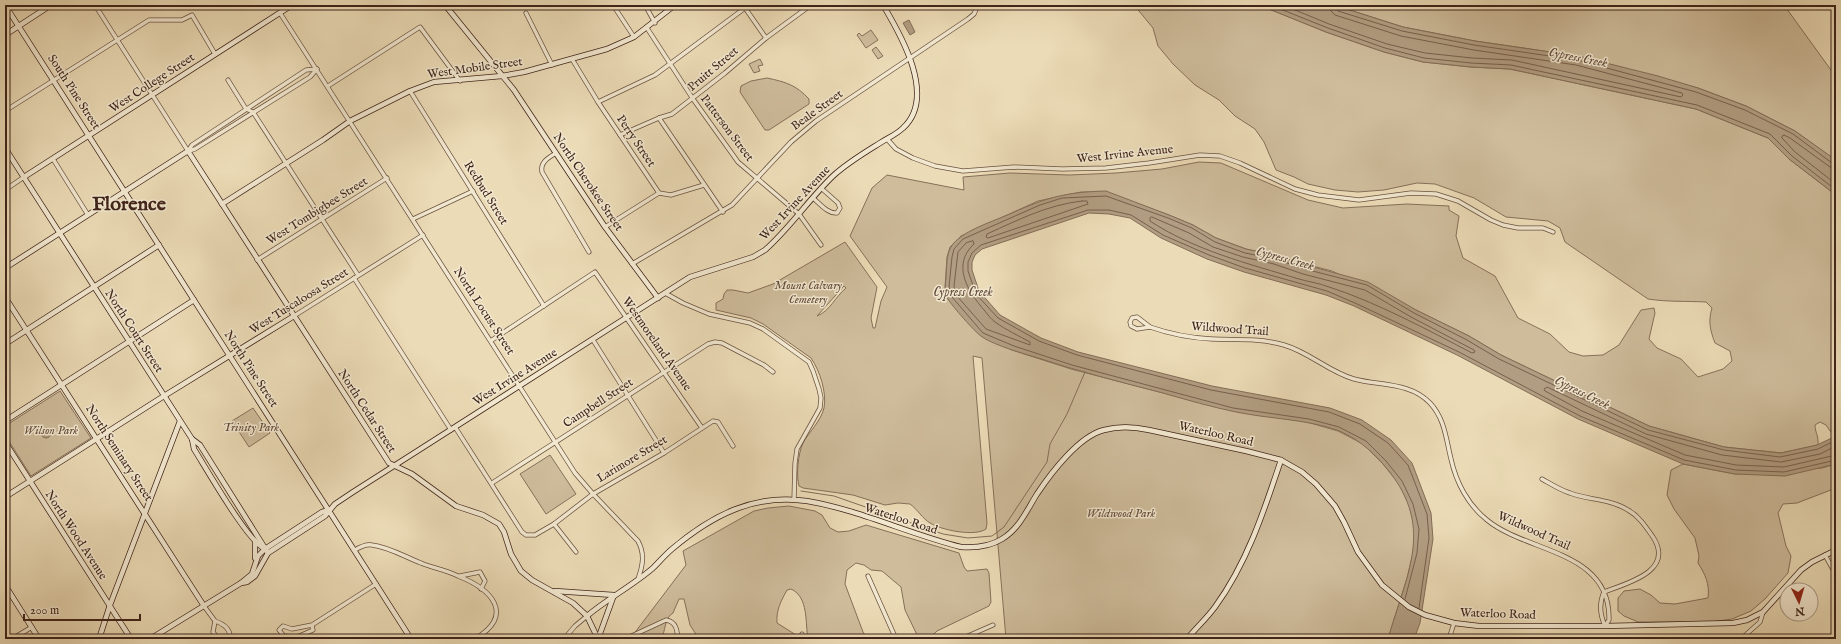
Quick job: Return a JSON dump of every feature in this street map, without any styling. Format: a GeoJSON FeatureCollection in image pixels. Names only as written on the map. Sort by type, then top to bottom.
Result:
{"type":"FeatureCollection","features":[{"type":"Feature","properties":{"kind":"main road"},"geometry":{"type":"LineString","coordinates":[[1831,5],[1836,11]]}},
{"type":"Feature","properties":{"kind":"street","name":"South Pine Street"},"geometry":{"type":"LineString","coordinates":[[5,5],[125,191]]}},
{"type":"Feature","properties":{"kind":"street"},"geometry":{"type":"LineString","coordinates":[[5,35],[51,5]]}},
{"type":"Feature","properties":{"kind":"street"},"geometry":{"type":"LineString","coordinates":[[95,5],[188,151]]}},
{"type":"Feature","properties":{"kind":"street","name":"West College Street"},"geometry":{"type":"LineString","coordinates":[[24,178],[292,5]]}},
{"type":"Feature","properties":{"kind":"street","name":"North Cherokee Street"},"geometry":{"type":"LineString","coordinates":[[445,5],[514,90],[605,227],[658,298]]}},
{"type":"Feature","properties":{"kind":"street"},"geometry":{"type":"LineString","coordinates":[[613,5],[634,37]]}},
{"type":"Feature","properties":{"kind":"street"},"geometry":{"type":"LineString","coordinates":[[645,5],[654,23]]}},
{"type":"Feature","properties":{"kind":"street","name":"West Mobile Street"},"geometry":{"type":"LineString","coordinates":[[222,204],[287,164],[350,121],[410,91],[434,82],[460,81],[502,76],[607,49],[634,37],[654,23],[675,5]]}},
{"type":"Feature","properties":{"kind":"street","name":"Pruitt Street"},"geometry":{"type":"LineString","coordinates":[[620,136],[659,118],[672,114],[693,99],[766,38],[811,5]]}},
{"type":"Feature","properties":{"kind":"street"},"geometry":{"type":"LineString","coordinates":[[883,5],[901,35],[911,59],[916,90],[914,112],[903,128],[887,138]]}},
{"type":"Feature","properties":{"kind":"street","name":"Beale Street"},"geometry":{"type":"LineString","coordinates":[[632,264],[723,212],[757,180],[791,142],[816,121],[911,59],[968,19],[974,14],[978,5]]}},
{"type":"Feature","properties":{"kind":"street"},"geometry":{"type":"LineString","coordinates":[[598,102],[647,80],[671,64],[744,6],[766,38]]}},
{"type":"Feature","properties":{"kind":"street","name":"North Locust Street"},"geometry":{"type":"LineString","coordinates":[[280,13],[492,340],[576,473],[593,494],[638,541],[642,549],[643,559],[638,579]]}},
{"type":"Feature","properties":{"kind":"street"},"geometry":{"type":"LineString","coordinates":[[526,13],[552,64]]}},
{"type":"Feature","properties":{"kind":"street"},"geometry":{"type":"LineString","coordinates":[[5,111],[149,20],[182,20],[192,15],[215,54]]}},
{"type":"Feature","properties":{"kind":"street"},"geometry":{"type":"LineString","coordinates":[[328,86],[420,27],[460,81]]}},
{"type":"Feature","properties":{"kind":"street","name":"Patterson Street"},"geometry":{"type":"LineString","coordinates":[[647,28],[693,99],[738,162],[757,180],[799,214],[821,245]]}},
{"type":"Feature","properties":{"kind":"street","name":"Perry Street"},"geometry":{"type":"LineString","coordinates":[[572,59],[620,136],[659,193]]}},
{"type":"Feature","properties":{"kind":"street"},"geometry":{"type":"LineString","coordinates":[[188,151],[192,145],[306,70],[317,69]]}},
{"type":"Feature","properties":{"kind":"street"},"geometry":{"type":"LineString","coordinates":[[5,268],[188,151],[195,149],[310,77],[317,69]]}},
{"type":"Feature","properties":{"kind":"street"},"geometry":{"type":"LineString","coordinates":[[228,80],[246,109],[254,112],[358,275]]}},
{"type":"Feature","properties":{"kind":"street","name":"Redbud Street"},"geometry":{"type":"LineString","coordinates":[[410,91],[544,306]]}},
{"type":"Feature","properties":{"kind":"street"},"geometry":{"type":"LineString","coordinates":[[659,118],[723,212]]}},
{"type":"Feature","properties":{"kind":"street","name":"West Irvine Avenue"},"geometry":{"type":"LineString","coordinates":[[329,510],[335,504],[393,466],[698,273],[759,254],[772,244],[821,188],[839,171],[887,138],[896,149],[913,158],[935,166],[963,171],[1014,167],[1062,169],[1106,168],[1200,155],[1220,156],[1240,163],[1295,189],[1330,198],[1360,200],[1410,193],[1436,194],[1458,201],[1490,220],[1503,225],[1518,228],[1542,228],[1553,232]]}},
{"type":"Feature","properties":{"kind":"street","name":"North Court Street"},"geometry":{"type":"LineString","coordinates":[[5,148],[180,421],[192,439],[200,445],[268,553]]}},
{"type":"Feature","properties":{"kind":"street","name":"North Cedar Street"},"geometry":{"type":"LineString","coordinates":[[188,151],[389,463],[412,474],[456,506],[492,518],[499,524],[504,532],[511,554],[521,570],[532,580],[573,603],[587,616]]}},
{"type":"Feature","properties":{"kind":"street"},"geometry":{"type":"LineString","coordinates":[[556,153],[544,162],[542,172],[589,252]]}},
{"type":"Feature","properties":{"kind":"street"},"geometry":{"type":"LineString","coordinates":[[53,159],[88,215]]}},
{"type":"Feature","properties":{"kind":"street"},"geometry":{"type":"LineString","coordinates":[[5,190],[24,178]]}},
{"type":"Feature","properties":{"kind":"street","name":"West Tombigbee Street"},"geometry":{"type":"LineString","coordinates":[[257,260],[387,178]]}},
{"type":"Feature","properties":{"kind":"street"},"geometry":{"type":"LineString","coordinates":[[605,227],[659,193],[671,195],[704,185]]}},
{"type":"Feature","properties":{"kind":"street"},"geometry":{"type":"LineString","coordinates":[[813,198],[828,211],[837,213],[840,208],[838,203],[821,188]]}},
{"type":"Feature","properties":{"kind":"street","name":"North Pine Street"},"geometry":{"type":"LineString","coordinates":[[125,191],[355,550],[410,639]]}},
{"type":"Feature","properties":{"kind":"street"},"geometry":{"type":"LineString","coordinates":[[413,218],[473,191]]}},
{"type":"Feature","properties":{"kind":"street","name":"West Tuscaloosa Street"},"geometry":{"type":"LineString","coordinates":[[5,497],[164,396],[424,235]]}},
{"type":"Feature","properties":{"kind":"street"},"geometry":{"type":"LineString","coordinates":[[5,344],[160,245]]}},
{"type":"Feature","properties":{"kind":"street","name":"Westmoreland Avenue"},"geometry":{"type":"LineString","coordinates":[[544,306],[595,272],[702,428]]}},
{"type":"Feature","properties":{"kind":"street"},"geometry":{"type":"LineString","coordinates":[[354,278],[453,428],[492,483]]}},
{"type":"Feature","properties":{"kind":"street"},"geometry":{"type":"LineString","coordinates":[[666,293],[683,303],[709,314],[750,323],[763,329],[809,362],[814,371],[819,389],[820,408],[797,449],[794,500]]}},
{"type":"Feature","properties":{"kind":"street","name":"North Seminary Street"},"geometry":{"type":"LineString","coordinates":[[5,297],[63,384],[215,621]]}},
{"type":"Feature","properties":{"kind":"street"},"geometry":{"type":"LineString","coordinates":[[5,421],[194,300]]}},
{"type":"Feature","properties":{"kind":"street"},"geometry":{"type":"LineString","coordinates":[[492,340],[544,306]]}},
{"type":"Feature","properties":{"kind":"street"},"geometry":{"type":"LineString","coordinates":[[1137,317],[1150,327],[1136,329],[1130,322],[1132,318],[1137,317]]}},
{"type":"Feature","properties":{"kind":"street","name":"Wildwood Trail"},"geometry":{"type":"LineString","coordinates":[[1150,327],[1184,336],[1262,340],[1285,345],[1303,353],[1338,374],[1371,383],[1398,386],[1417,392],[1430,402],[1439,414],[1456,476],[1464,494],[1476,510],[1487,520],[1502,530],[1571,559],[1587,570],[1604,592],[1608,601],[1610,620],[1605,626]]}},
{"type":"Feature","properties":{"kind":"street"},"geometry":{"type":"LineString","coordinates":[[593,340],[664,452]]}},
{"type":"Feature","properties":{"kind":"street","name":"Campbell Street"},"geometry":{"type":"LineString","coordinates":[[492,483],[708,344],[715,342],[722,343],[764,365],[772,372]]}},
{"type":"Feature","properties":{"kind":"street"},"geometry":{"type":"LineString","coordinates":[[99,639],[110,605],[180,421]]}},
{"type":"Feature","properties":{"kind":"street","name":"Larimore Street"},"geometry":{"type":"LineString","coordinates":[[492,483],[522,532],[526,535],[535,535],[554,524],[593,494],[713,421],[718,422],[733,446]]}},
{"type":"Feature","properties":{"kind":"street","name":"Waterloo Road"},"geometry":{"type":"LineString","coordinates":[[587,616],[653,568],[671,549],[698,529],[738,507],[752,503],[794,500],[820,504],[946,544],[975,548],[988,545],[1001,540],[1012,531],[1058,466],[1081,443],[1104,430],[1135,427],[1281,460],[1302,472],[1327,496],[1344,522],[1358,552],[1376,579],[1409,607],[1425,615],[1454,623],[1479,626],[1719,625],[1747,620],[1763,612],[1801,570],[1836,550]]}},
{"type":"Feature","properties":{"kind":"street","name":"North Court Street"},"geometry":{"type":"LineString","coordinates":[[192,439],[194,449],[243,525],[255,542],[265,549]]}},
{"type":"Feature","properties":{"kind":"street","name":"North Wood Avenue"},"geometry":{"type":"LineString","coordinates":[[5,442],[131,639]]}},
{"type":"Feature","properties":{"kind":"street"},"geometry":{"type":"LineString","coordinates":[[1187,639],[1215,607],[1245,557],[1261,521],[1281,460]]}},
{"type":"Feature","properties":{"kind":"street"},"geometry":{"type":"LineString","coordinates":[[1542,479],[1570,493],[1615,504],[1628,510],[1639,519],[1656,542],[1659,555],[1653,568],[1634,581],[1604,592],[1600,600],[1602,619],[1605,626]]}},
{"type":"Feature","properties":{"kind":"street"},"geometry":{"type":"LineString","coordinates":[[242,583],[252,574],[258,556],[265,549],[322,512],[329,510]]}},
{"type":"Feature","properties":{"kind":"street"},"geometry":{"type":"LineString","coordinates":[[150,639],[255,576],[268,553],[325,516],[329,510]]}},
{"type":"Feature","properties":{"kind":"street"},"geometry":{"type":"LineString","coordinates":[[243,525],[248,521]]}},
{"type":"Feature","properties":{"kind":"street"},"geometry":{"type":"LineString","coordinates":[[554,524],[576,552]]}},
{"type":"Feature","properties":{"kind":"street"},"geometry":{"type":"LineString","coordinates":[[255,542],[255,562]]}},
{"type":"Feature","properties":{"kind":"street"},"geometry":{"type":"LineString","coordinates":[[355,550],[370,544],[383,548],[422,564],[460,576],[481,589],[494,602],[496,620],[490,628],[475,639]]}},
{"type":"Feature","properties":{"kind":"street"},"geometry":{"type":"LineString","coordinates":[[1825,555],[1836,575]]}},
{"type":"Feature","properties":{"kind":"street"},"geometry":{"type":"LineString","coordinates":[[460,576],[480,572],[485,581],[481,589]]}},
{"type":"Feature","properties":{"kind":"street"},"geometry":{"type":"LineString","coordinates":[[868,576],[896,639]]}},
{"type":"Feature","properties":{"kind":"street"},"geometry":{"type":"LineString","coordinates":[[312,624],[313,630],[297,637],[291,638],[284,636],[279,630],[283,626],[292,629],[301,628],[312,624],[376,584]]}},
{"type":"Feature","properties":{"kind":"street"},"geometry":{"type":"LineString","coordinates":[[5,585],[39,639]]}},
{"type":"Feature","properties":{"kind":"street"},"geometry":{"type":"LineString","coordinates":[[552,590],[614,595],[598,639]]}},
{"type":"Feature","properties":{"kind":"street"},"geometry":{"type":"LineString","coordinates":[[1741,639],[1760,622],[1763,612]]}},
{"type":"Feature","properties":{"kind":"street"},"geometry":{"type":"LineString","coordinates":[[564,639],[575,626],[587,616],[598,639]]}},
{"type":"Feature","properties":{"kind":"street"},"geometry":{"type":"LineString","coordinates":[[624,639],[666,620],[672,621],[675,625],[678,639]]}},
{"type":"Feature","properties":{"kind":"street"},"geometry":{"type":"LineString","coordinates":[[218,639],[213,632],[215,621],[226,626],[229,631],[230,639]]}},
{"type":"Feature","properties":{"kind":"street"},"geometry":{"type":"LineString","coordinates":[[1449,639],[1454,623]]}},
{"type":"Feature","properties":{"kind":"street"},"geometry":{"type":"LineString","coordinates":[[961,639],[993,625]]}},
{"type":"Feature","properties":{"kind":"street"},"geometry":{"type":"LineString","coordinates":[[12,639],[32,627]]}},
{"type":"Feature","properties":{"kind":"green space"},"geometry":{"type":"Polygon","coordinates":[[[1134,5],[1259,5],[1326,32],[1384,52],[1423,62],[1510,69],[1696,109],[1768,138],[1789,159],[1836,195],[1836,435],[1833,435],[1826,425],[1820,422],[1815,425],[1818,445],[1781,453],[1724,447],[1649,426],[1501,355],[1469,336],[1416,310],[1332,271],[1246,249],[1216,238],[1193,225],[1169,215],[1106,192],[1081,192],[1038,201],[961,236],[950,247],[947,257],[945,287],[948,299],[981,336],[1012,350],[1071,369],[1233,411],[1307,422],[1338,431],[1363,444],[1383,464],[1399,484],[1409,505],[1415,529],[1413,553],[1407,578],[1388,639],[1006,639],[982,358],[973,356],[987,523],[986,529],[981,531],[958,532],[935,526],[925,519],[910,504],[898,503],[885,505],[853,495],[803,488],[799,486],[798,470],[801,448],[820,417],[825,402],[824,389],[817,369],[811,358],[763,324],[751,318],[716,310],[716,303],[723,299],[727,290],[748,293],[773,284],[845,242],[877,287],[871,318],[873,328],[875,328],[881,301],[887,287],[850,236],[872,188],[887,175],[964,190],[963,177],[1010,173],[1069,175],[1116,173],[1162,169],[1199,162],[1221,163],[1308,200],[1343,208],[1407,204],[1449,206],[1449,210],[1459,216],[1456,236],[1463,258],[1495,276],[1518,318],[1550,334],[1569,352],[1583,356],[1603,355],[1619,345],[1641,310],[1654,308],[1655,313],[1649,339],[1657,348],[1681,359],[1698,377],[1723,369],[1732,361],[1730,351],[1715,343],[1710,326],[1712,308],[1706,302],[1648,299],[1565,242],[1560,228],[1548,221],[1506,217],[1474,198],[1435,184],[1417,183],[1384,190],[1358,192],[1335,190],[1308,184],[1276,170],[1264,142],[1255,129],[1235,116],[1219,100],[1195,85],[1173,64],[1158,46],[1153,28],[1134,5]],[[844,286],[817,316],[822,314],[846,288],[844,286]]]}},
{"type":"Feature","properties":{"kind":"green space"},"geometry":{"type":"Polygon","coordinates":[[[1334,5],[1784,5],[1836,77],[1836,161],[1795,131],[1746,106],[1698,88],[1578,56],[1475,41],[1403,27],[1334,5]]]}},
{"type":"Feature","properties":{"kind":"green space"},"geometry":{"type":"Polygon","coordinates":[[[871,30],[878,40],[866,48],[857,35],[859,33],[862,36],[871,30]]]}},
{"type":"Feature","properties":{"kind":"green space"},"geometry":{"type":"Polygon","coordinates":[[[876,47],[883,56],[878,59],[872,50],[876,47]]]}},
{"type":"Feature","properties":{"kind":"green space"},"geometry":{"type":"Polygon","coordinates":[[[760,59],[763,65],[758,66],[760,71],[754,73],[749,64],[760,59]]]}},
{"type":"Feature","properties":{"kind":"green space"},"geometry":{"type":"Polygon","coordinates":[[[767,78],[795,87],[809,99],[809,104],[769,130],[765,130],[740,92],[741,86],[751,81],[767,78]]]}},
{"type":"Feature","properties":{"kind":"green space","name":"Wilson Park"},"geometry":{"type":"Polygon","coordinates":[[[60,391],[91,438],[31,476],[5,435],[5,426],[60,391]]]}},
{"type":"Feature","properties":{"kind":"green space","name":"Trinity Park"},"geometry":{"type":"Polygon","coordinates":[[[253,408],[270,433],[249,447],[232,421],[253,408]]]}},
{"type":"Feature","properties":{"kind":"green space"},"geometry":{"type":"Polygon","coordinates":[[[550,455],[576,494],[546,514],[520,474],[550,455]]]}},
{"type":"Feature","properties":{"kind":"green space"},"geometry":{"type":"Polygon","coordinates":[[[1683,464],[1735,474],[1822,468],[1836,464],[1836,488],[1797,503],[1783,504],[1778,513],[1786,546],[1791,556],[1788,573],[1765,599],[1751,611],[1732,619],[1711,622],[1638,622],[1624,616],[1618,611],[1618,598],[1624,591],[1640,589],[1651,595],[1660,603],[1675,604],[1708,598],[1708,584],[1698,563],[1699,556],[1695,538],[1674,509],[1667,495],[1671,470],[1683,464]]]}},
{"type":"Feature","properties":{"kind":"green space"},"geometry":{"type":"Polygon","coordinates":[[[789,506],[815,511],[822,515],[830,528],[838,532],[849,531],[866,525],[959,553],[967,571],[987,569],[989,573],[991,602],[989,606],[937,631],[932,636],[933,639],[919,639],[905,610],[901,587],[882,571],[871,570],[864,565],[856,563],[847,570],[845,584],[863,632],[868,639],[808,639],[805,611],[801,598],[791,589],[787,590],[781,602],[777,614],[777,623],[796,635],[799,639],[699,639],[690,625],[684,599],[679,599],[673,613],[668,618],[661,639],[630,639],[686,565],[683,551],[754,511],[789,506]]]}},
{"type":"Feature","properties":{"kind":"water","name":"Cypress Creek"},"geometry":{"type":"Polygon","coordinates":[[[1259,5],[1334,5],[1403,27],[1475,41],[1578,56],[1658,76],[1698,88],[1746,106],[1795,131],[1833,158],[1836,161],[1836,195],[1789,159],[1768,138],[1696,109],[1510,69],[1423,62],[1384,52],[1326,32],[1259,5]]]}},
{"type":"Feature","properties":{"kind":"water"},"geometry":{"type":"Polygon","coordinates":[[[909,20],[915,32],[910,35],[903,23],[909,20]]]}},
{"type":"Feature","properties":{"kind":"water","name":"Cypress Creek"},"geometry":{"type":"Polygon","coordinates":[[[1106,191],[1169,215],[1193,225],[1216,238],[1246,249],[1276,255],[1368,282],[1416,310],[1469,336],[1501,355],[1649,426],[1724,447],[1781,453],[1817,445],[1836,436],[1836,464],[1785,476],[1735,474],[1683,464],[1578,419],[1457,355],[1354,306],[1326,295],[1244,272],[1207,259],[1161,238],[1130,218],[1109,214],[1089,213],[982,249],[975,255],[972,262],[972,270],[979,291],[1000,315],[1041,338],[1078,352],[1212,386],[1330,408],[1362,420],[1391,440],[1412,463],[1431,513],[1433,539],[1420,623],[1414,639],[1388,639],[1409,570],[1413,549],[1413,529],[1409,508],[1399,486],[1383,464],[1362,444],[1344,433],[1325,426],[1218,408],[1083,372],[1006,348],[978,334],[948,299],[945,286],[948,254],[951,247],[962,236],[988,223],[1047,199],[1069,194],[1106,191]]]}},
{"type":"Feature","properties":{"kind":"water"},"geometry":{"type":"Polygon","coordinates":[[[44,428],[48,428],[50,429],[50,437],[44,438],[41,435],[41,431],[44,428]]]}},
{"type":"Feature","properties":{"kind":"waterway"},"geometry":{"type":"LineString","coordinates":[[801,491],[834,496],[943,534],[968,538],[992,536],[1004,527],[1047,462],[1050,444],[1067,414],[1085,372]]}},
{"type":"Feature","properties":{"kind":"district","name":"Florence"},"geometry":{"type":"Point","coordinates":[129,204]}},
{"type":"Feature","properties":{"kind":"park label","name":"Mount Calvary Cemetery"},"geometry":{"type":"Point","coordinates":[808,292]}},
{"type":"Feature","properties":{"kind":"park label","name":"Wildwood Park"},"geometry":{"type":"Point","coordinates":[1121,513]}}]}
